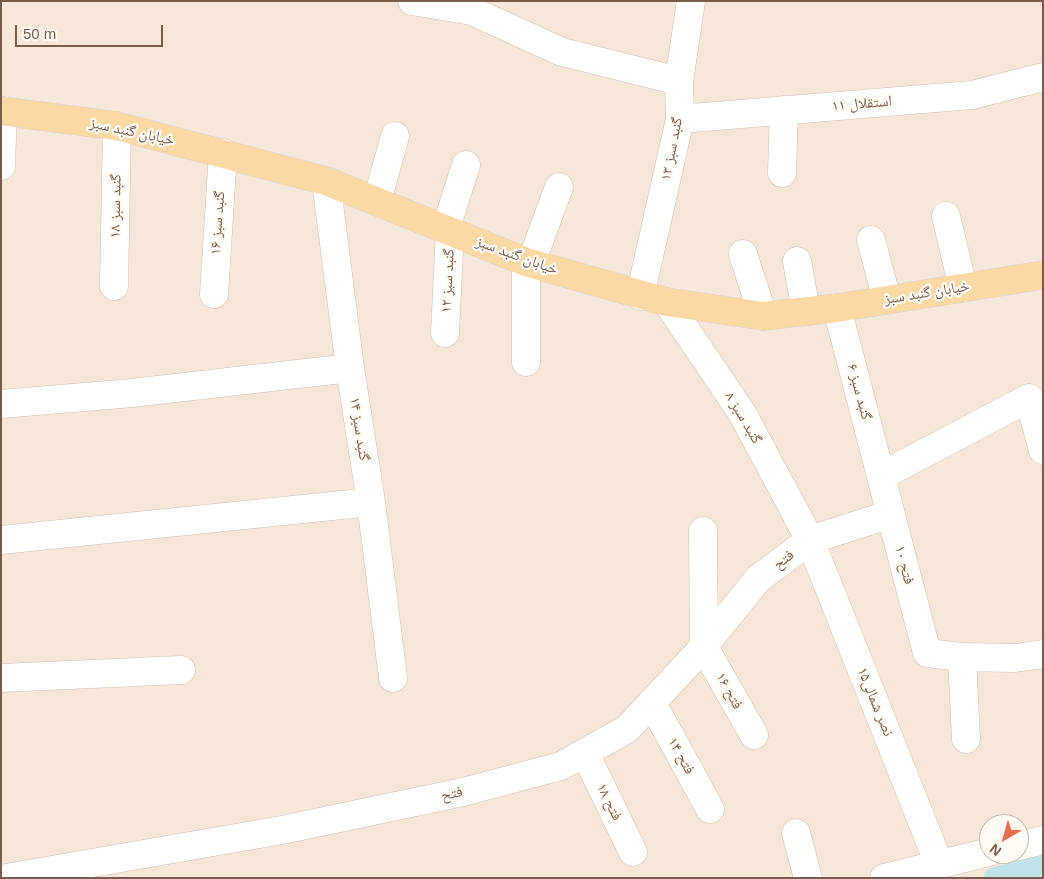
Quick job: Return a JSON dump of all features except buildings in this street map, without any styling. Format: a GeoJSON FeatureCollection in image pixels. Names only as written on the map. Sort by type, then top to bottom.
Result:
{"type":"FeatureCollection","features":[{"type":"Feature","properties":{"kind":"main road","name":"خیابان گنبد سبز"},"geometry":{"type":"LineString","coordinates":[[2,111],[117,126],[326,181],[528,263],[666,302],[763,316],[837,308],[1043,275]]}},
{"type":"Feature","properties":{"kind":"street"},"geometry":{"type":"LineString","coordinates":[[412,1],[472,11],[562,52],[679,81]]}},
{"type":"Feature","properties":{"kind":"street","name":"گنبد سبز ۱۳"},"geometry":{"type":"LineString","coordinates":[[640,296],[680,119],[679,81],[691,1]]}},
{"type":"Feature","properties":{"kind":"street","name":"استقلال ۱۱"},"geometry":{"type":"LineString","coordinates":[[680,119],[972,95],[1043,77]]}},
{"type":"Feature","properties":{"kind":"street"},"geometry":{"type":"LineString","coordinates":[[782,172],[784,110]]}},
{"type":"Feature","properties":{"kind":"street"},"geometry":{"type":"LineString","coordinates":[[1,166],[2,111]]}},
{"type":"Feature","properties":{"kind":"street","name":"گنبد سبز ۱۸"},"geometry":{"type":"LineString","coordinates":[[114,286],[117,126]]}},
{"type":"Feature","properties":{"kind":"street"},"geometry":{"type":"LineString","coordinates":[[377,201],[395,136]]}},
{"type":"Feature","properties":{"kind":"street","name":"گنبد سبز ۱۶"},"geometry":{"type":"LineString","coordinates":[[214,294],[223,153]]}},
{"type":"Feature","properties":{"kind":"street","name":"گنبد سبز ۱۲"},"geometry":{"type":"LineString","coordinates":[[445,333],[448,229],[466,165]]}},
{"type":"Feature","properties":{"kind":"street","name":"گنبد سبز ۱۴"},"geometry":{"type":"LineString","coordinates":[[326,181],[350,368],[371,502],[393,678]]}},
{"type":"Feature","properties":{"kind":"street"},"geometry":{"type":"LineString","coordinates":[[526,362],[528,263],[559,188]]}},
{"type":"Feature","properties":{"kind":"street"},"geometry":{"type":"LineString","coordinates":[[946,216],[963,288]]}},
{"type":"Feature","properties":{"kind":"street"},"geometry":{"type":"LineString","coordinates":[[871,240],[887,300]]}},
{"type":"Feature","properties":{"kind":"street"},"geometry":{"type":"LineString","coordinates":[[742,254],[763,316]]}},
{"type":"Feature","properties":{"kind":"street"},"geometry":{"type":"LineString","coordinates":[[797,261],[806,311]]}},
{"type":"Feature","properties":{"kind":"street","name":"گنبد سبز ۸"},"geometry":{"type":"LineString","coordinates":[[666,302],[742,413],[810,540]]}},
{"type":"Feature","properties":{"kind":"street","name":"گنبد سبز ۶"},"geometry":{"type":"LineString","coordinates":[[837,308],[881,476]]}},
{"type":"Feature","properties":{"kind":"street"},"geometry":{"type":"LineString","coordinates":[[1,404],[132,393],[350,368]]}},
{"type":"Feature","properties":{"kind":"street"},"geometry":{"type":"LineString","coordinates":[[881,476],[1036,399],[1043,450]]}},
{"type":"Feature","properties":{"kind":"street","name":"فتح ۱۰"},"geometry":{"type":"LineString","coordinates":[[881,476],[927,653],[962,657]]}},
{"type":"Feature","properties":{"kind":"street"},"geometry":{"type":"LineString","coordinates":[[1,540],[371,502]]}},
{"type":"Feature","properties":{"kind":"street","name":"فتح"},"geometry":{"type":"LineString","coordinates":[[6,878],[282,830],[463,792],[561,766],[627,729],[704,647],[758,579],[810,540],[891,514]]}},
{"type":"Feature","properties":{"kind":"street"},"geometry":{"type":"LineString","coordinates":[[703,532],[704,647]]}},
{"type":"Feature","properties":{"kind":"street","name":"نصر شمالی۱۵"},"geometry":{"type":"LineString","coordinates":[[810,540],[939,864]]}},
{"type":"Feature","properties":{"kind":"street","name":"فتح ۱۶"},"geometry":{"type":"LineString","coordinates":[[704,647],[754,735]]}},
{"type":"Feature","properties":{"kind":"street"},"geometry":{"type":"LineString","coordinates":[[966,739],[962,657],[1015,658],[1043,654]]}},
{"type":"Feature","properties":{"kind":"street"},"geometry":{"type":"LineString","coordinates":[[1,678],[181,670]]}},
{"type":"Feature","properties":{"kind":"street","name":"فتح ۱۴"},"geometry":{"type":"LineString","coordinates":[[652,703],[710,809]]}},
{"type":"Feature","properties":{"kind":"street","name":"فتح ۱۸"},"geometry":{"type":"LineString","coordinates":[[585,753],[633,852]]}},
{"type":"Feature","properties":{"kind":"street"},"geometry":{"type":"LineString","coordinates":[[796,834],[808,878]]}},
{"type":"Feature","properties":{"kind":"street"},"geometry":{"type":"LineString","coordinates":[[1029,844],[1043,840]]}},
{"type":"Feature","properties":{"kind":"street"},"geometry":{"type":"LineString","coordinates":[[884,878],[979,854]]}},
{"type":"Feature","properties":{"kind":"shaded area"},"geometry":{"type":"Polygon","coordinates":[[[1,1],[1043,1],[1043,878],[1,878],[1,1]]]}},
{"type":"Feature","properties":{"kind":"waterway"},"geometry":{"type":"LineString","coordinates":[[994,878],[1043,865]]}}]}
